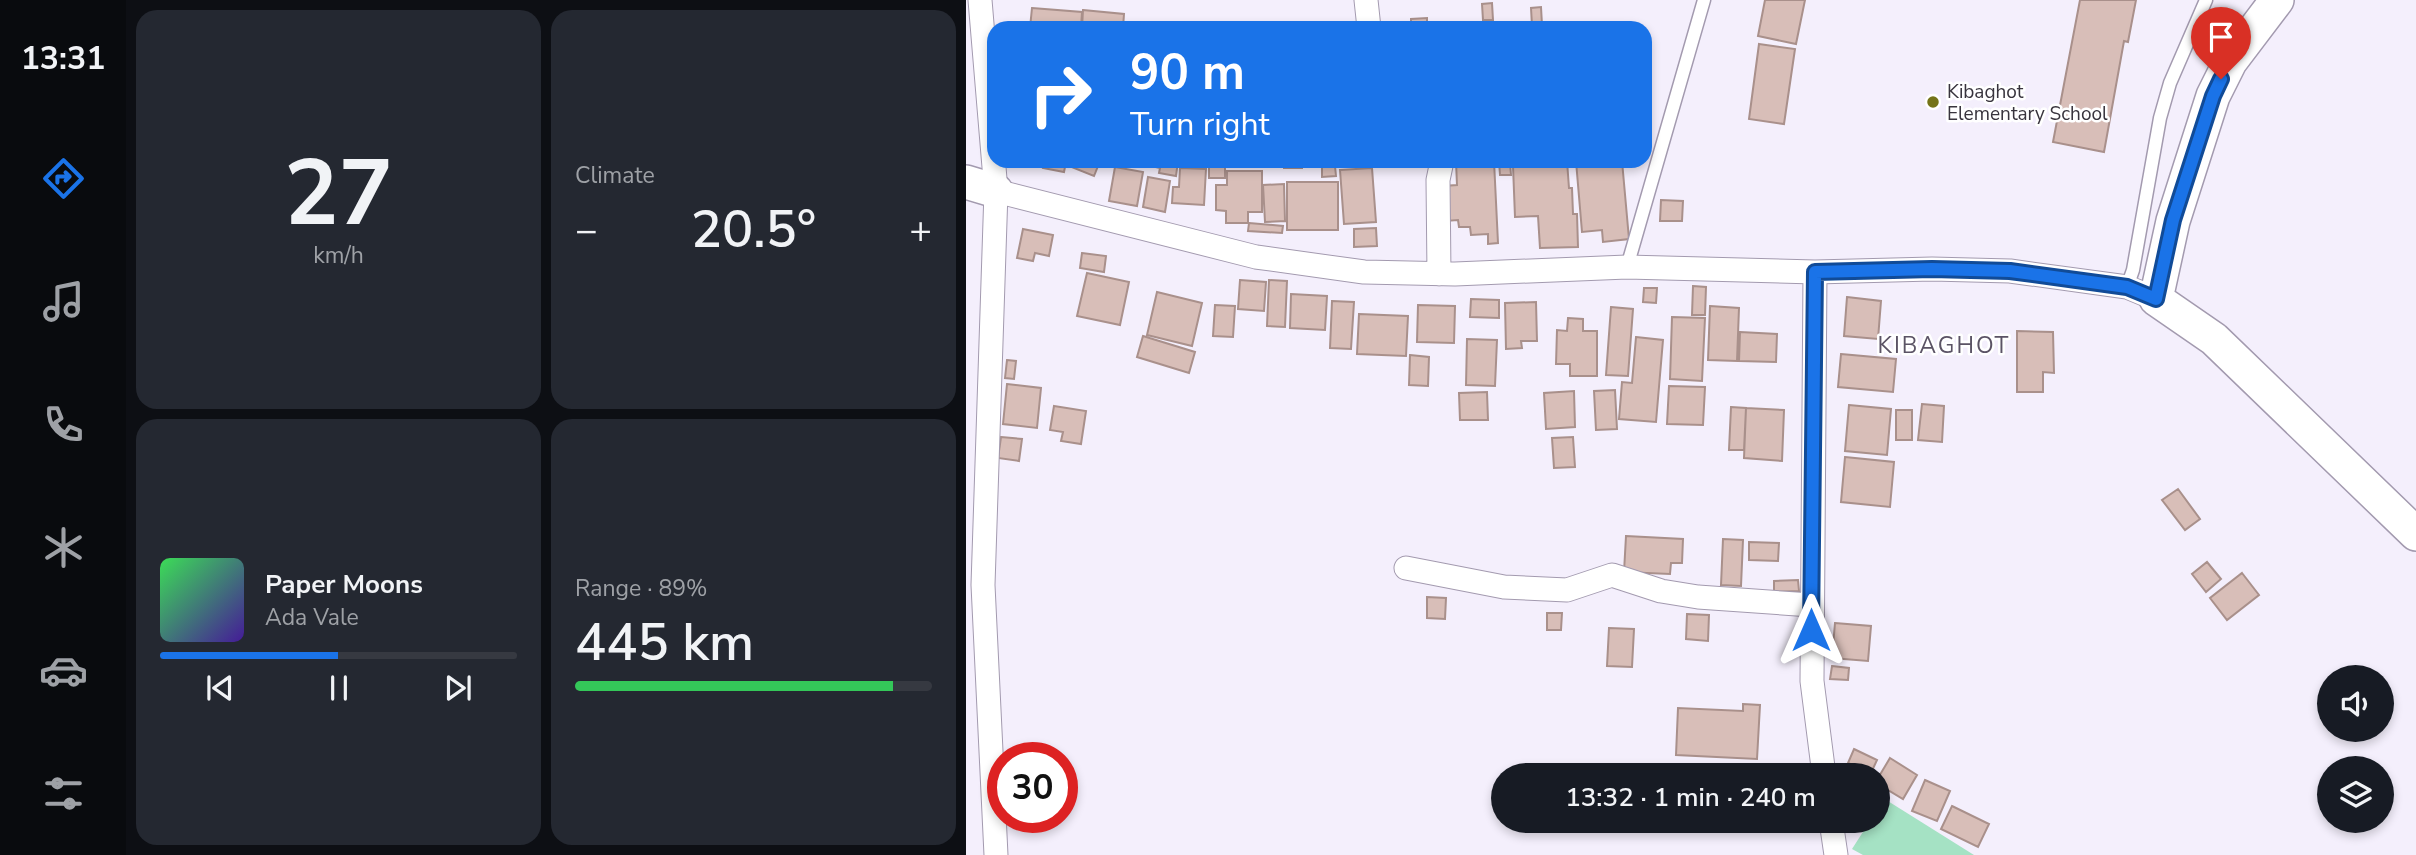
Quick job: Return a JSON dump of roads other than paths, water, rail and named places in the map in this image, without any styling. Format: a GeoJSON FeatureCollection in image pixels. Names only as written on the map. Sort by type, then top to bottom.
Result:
{"type":"FeatureCollection","features":[{"type":"Feature","properties":{"kind":"street"},"geometry":{"type":"LineString","coordinates":[[980,0],[983,585],[996,855]]}},
{"type":"Feature","properties":{"kind":"street"},"geometry":{"type":"LineString","coordinates":[[1366,0],[1368,21]]}},
{"type":"Feature","properties":{"kind":"street"},"geometry":{"type":"LineString","coordinates":[[2142,293],[2173,220],[2213,96],[2230,62],[2277,0]]}},
{"type":"Feature","properties":{"kind":"street"},"geometry":{"type":"LineString","coordinates":[[1439,274],[1438,180],[1441,168]]}},
{"type":"Feature","properties":{"kind":"street"},"geometry":{"type":"LineString","coordinates":[[981,186],[1256,257],[1364,272],[1439,274],[1627,267],[1815,272],[1932,269],[2010,271],[2142,293],[2214,339],[2416,534]]}},
{"type":"Feature","properties":{"kind":"street"},"geometry":{"type":"LineString","coordinates":[[1815,272],[1812,681],[1822,763]]}},
{"type":"Feature","properties":{"kind":"street"},"geometry":{"type":"LineString","coordinates":[[1406,568],[1504,587],[1567,590],[1612,575],[1661,591],[1698,597],[1811,605]]}},
{"type":"Feature","properties":{"kind":"street"},"geometry":{"type":"LineString","coordinates":[[1832,833],[1836,855]]}},
{"type":"Feature","properties":{"kind":"lane"},"geometry":{"type":"LineString","coordinates":[[1627,267],[1704,0]]}},
{"type":"Feature","properties":{"kind":"lane"},"geometry":{"type":"LineString","coordinates":[[2142,293],[2133,270],[2160,118],[2170,83],[2206,0]]}},
{"type":"Feature","properties":{"kind":"place","name":"Kibaghot Elementary School"},"geometry":{"type":"Point","coordinates":[1933,102]}},
{"type":"Feature","properties":{"kind":"district","name":"KIBAGHOT"},"geometry":{"type":"Point","coordinates":[1944,345]}}]}
